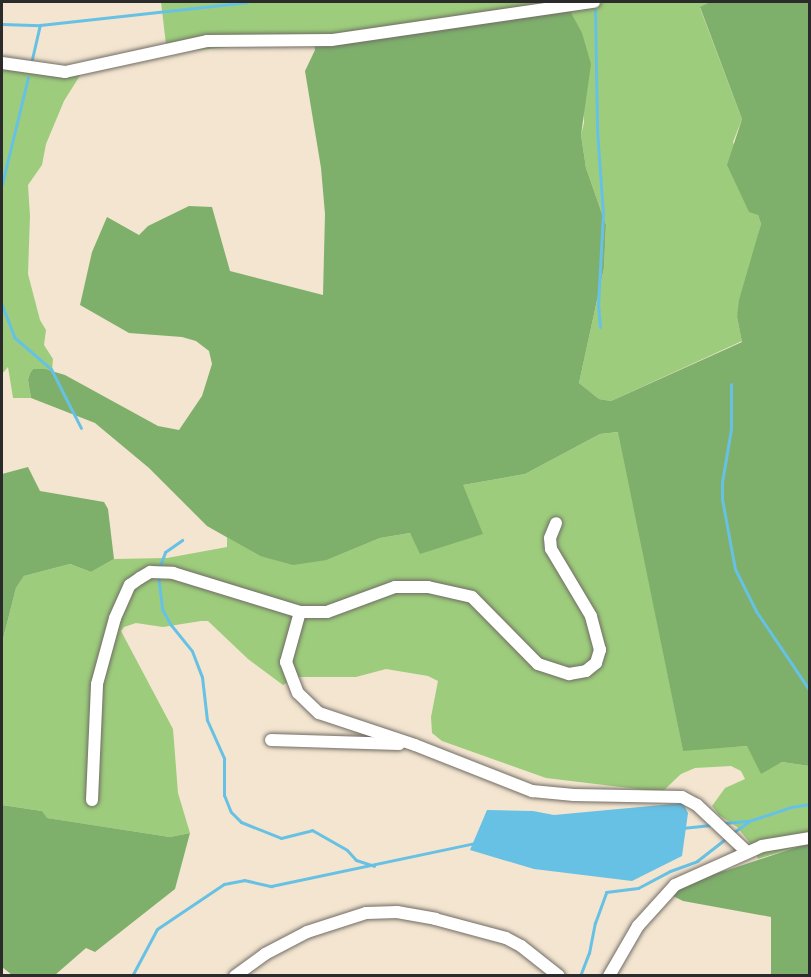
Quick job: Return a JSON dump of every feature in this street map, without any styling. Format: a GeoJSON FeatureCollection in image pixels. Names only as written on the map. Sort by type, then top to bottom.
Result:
{"type":"FeatureCollection","features":[{"type":"Feature","properties":{"kind":"street"},"geometry":{"type":"LineString","coordinates":[[2,63],[65,72],[207,41],[332,40],[594,2]]}},
{"type":"Feature","properties":{"kind":"street"},"geometry":{"type":"LineString","coordinates":[[92,801],[98,684],[115,618],[130,585],[150,573],[173,573],[300,612],[327,612],[395,588],[428,587],[472,597],[538,664],[569,674],[586,671],[596,663],[600,650],[591,616],[551,549],[550,538],[556,523]]}},
{"type":"Feature","properties":{"kind":"street"},"geometry":{"type":"LineString","coordinates":[[300,612],[286,662],[298,693],[319,713],[415,745],[532,791],[574,795],[682,796],[697,805],[747,852]]}},
{"type":"Feature","properties":{"kind":"street"},"geometry":{"type":"LineString","coordinates":[[271,740],[415,745]]}},
{"type":"Feature","properties":{"kind":"street"},"geometry":{"type":"LineString","coordinates":[[609,975],[638,926],[675,885],[762,846],[810,838]]}},
{"type":"Feature","properties":{"kind":"street"},"geometry":{"type":"LineString","coordinates":[[235,975],[265,954],[307,932],[366,913],[397,912],[435,919],[506,938],[521,946],[559,975]]}},
{"type":"Feature","properties":{"kind":"green space"},"geometry":{"type":"Polygon","coordinates":[[[161,2],[710,2],[700,8],[742,119],[733,142],[761,224],[737,317],[742,341],[611,401],[599,399],[579,383],[604,268],[606,225],[586,168],[581,135],[584,123],[582,33],[251,45],[167,53],[161,2]]]}},
{"type":"Feature","properties":{"kind":"green space"},"geometry":{"type":"Polygon","coordinates":[[[710,2],[809,2],[809,766],[782,762],[761,774],[747,746],[683,751],[618,432],[600,434],[525,474],[463,485],[483,534],[420,554],[410,533],[380,538],[327,560],[293,565],[260,556],[207,526],[149,468],[95,423],[31,398],[28,380],[30,373],[33,369],[45,369],[65,375],[158,426],[179,430],[202,396],[212,364],[209,351],[196,341],[182,337],[129,333],[80,305],[92,252],[107,217],[139,235],[148,226],[189,206],[212,207],[230,271],[323,295],[325,214],[321,168],[305,71],[315,50],[314,43],[569,9],[582,33],[591,64],[581,135],[586,168],[606,225],[604,268],[579,383],[599,399],[611,401],[742,342],[737,317],[739,300],[761,224],[758,215],[749,212],[727,165],[742,119],[700,7],[710,2]]]}},
{"type":"Feature","properties":{"kind":"green space"},"geometry":{"type":"Polygon","coordinates":[[[2,67],[84,69],[64,101],[46,144],[42,165],[28,185],[30,216],[28,274],[40,320],[46,330],[44,345],[53,359],[52,371],[33,369],[30,373],[28,380],[31,398],[13,398],[8,367],[2,374],[2,67]]]}},
{"type":"Feature","properties":{"kind":"green space"},"geometry":{"type":"Polygon","coordinates":[[[619,432],[683,750],[748,746],[761,773],[782,762],[809,766],[809,843],[758,859],[754,848],[737,827],[719,815],[712,806],[725,788],[745,779],[741,771],[731,766],[695,768],[681,774],[662,792],[546,778],[442,741],[432,733],[431,717],[438,681],[428,676],[386,669],[356,677],[296,677],[283,685],[248,659],[208,621],[163,627],[136,623],[124,627],[121,631],[173,729],[178,793],[190,833],[170,837],[46,818],[42,811],[2,805],[2,643],[16,588],[24,576],[70,564],[91,572],[114,559],[167,558],[227,547],[227,537],[260,556],[327,560],[380,538],[410,533],[421,553],[463,485],[525,474],[600,434],[619,432]]]}},
{"type":"Feature","properties":{"kind":"green space"},"geometry":{"type":"Polygon","coordinates":[[[28,467],[40,491],[104,502],[108,509],[114,559],[91,572],[70,564],[24,576],[16,588],[2,643],[2,474],[28,467]]]}},
{"type":"Feature","properties":{"kind":"green space"},"geometry":{"type":"Polygon","coordinates":[[[2,805],[42,811],[47,818],[170,837],[190,833],[175,889],[95,952],[86,948],[55,975],[12,975],[2,967],[2,805]]]}},
{"type":"Feature","properties":{"kind":"green space"},"geometry":{"type":"Polygon","coordinates":[[[809,843],[809,975],[771,975],[771,917],[683,901],[665,892],[692,879],[728,870],[809,843]]]}},
{"type":"Feature","properties":{"kind":"water"},"geometry":{"type":"Polygon","coordinates":[[[683,803],[688,813],[682,856],[632,881],[534,869],[470,850],[487,810],[533,811],[554,815],[683,803]]]}},
{"type":"Feature","properties":{"kind":"waterway"},"geometry":{"type":"LineString","coordinates":[[2,24],[40,25],[247,2]]}},
{"type":"Feature","properties":{"kind":"waterway"},"geometry":{"type":"LineString","coordinates":[[595,10],[597,130],[603,213],[598,304],[600,327]]}},
{"type":"Feature","properties":{"kind":"waterway"},"geometry":{"type":"LineString","coordinates":[[32,59],[40,25]]}},
{"type":"Feature","properties":{"kind":"waterway"},"geometry":{"type":"LineString","coordinates":[[2,184],[28,77]]}},
{"type":"Feature","properties":{"kind":"waterway"},"geometry":{"type":"LineString","coordinates":[[2,305],[14,337],[51,369],[81,428]]}},
{"type":"Feature","properties":{"kind":"waterway"},"geometry":{"type":"LineString","coordinates":[[731,384],[731,429],[722,482],[722,499],[735,569],[756,611],[810,691]]}},
{"type":"Feature","properties":{"kind":"waterway"},"geometry":{"type":"LineString","coordinates":[[159,568],[165,552],[182,540]]}},
{"type":"Feature","properties":{"kind":"waterway"},"geometry":{"type":"LineString","coordinates":[[158,575],[162,609],[171,625],[192,651],[202,677],[207,720],[224,758],[224,795],[231,812],[241,822],[281,838],[312,830],[347,850],[356,860],[374,866]]}},
{"type":"Feature","properties":{"kind":"waterway"},"geometry":{"type":"LineString","coordinates":[[724,823],[749,821],[791,807],[810,804]]}},
{"type":"Feature","properties":{"kind":"waterway"},"geometry":{"type":"LineString","coordinates":[[731,834],[748,822]]}},
{"type":"Feature","properties":{"kind":"waterway"},"geometry":{"type":"LineString","coordinates":[[682,828],[711,825]]}},
{"type":"Feature","properties":{"kind":"waterway"},"geometry":{"type":"LineString","coordinates":[[580,976],[606,892],[638,888],[670,871],[697,861],[726,838]]}},
{"type":"Feature","properties":{"kind":"waterway"},"geometry":{"type":"LineString","coordinates":[[132,976],[157,929],[224,884],[244,880],[271,886],[475,843]]}}]}
